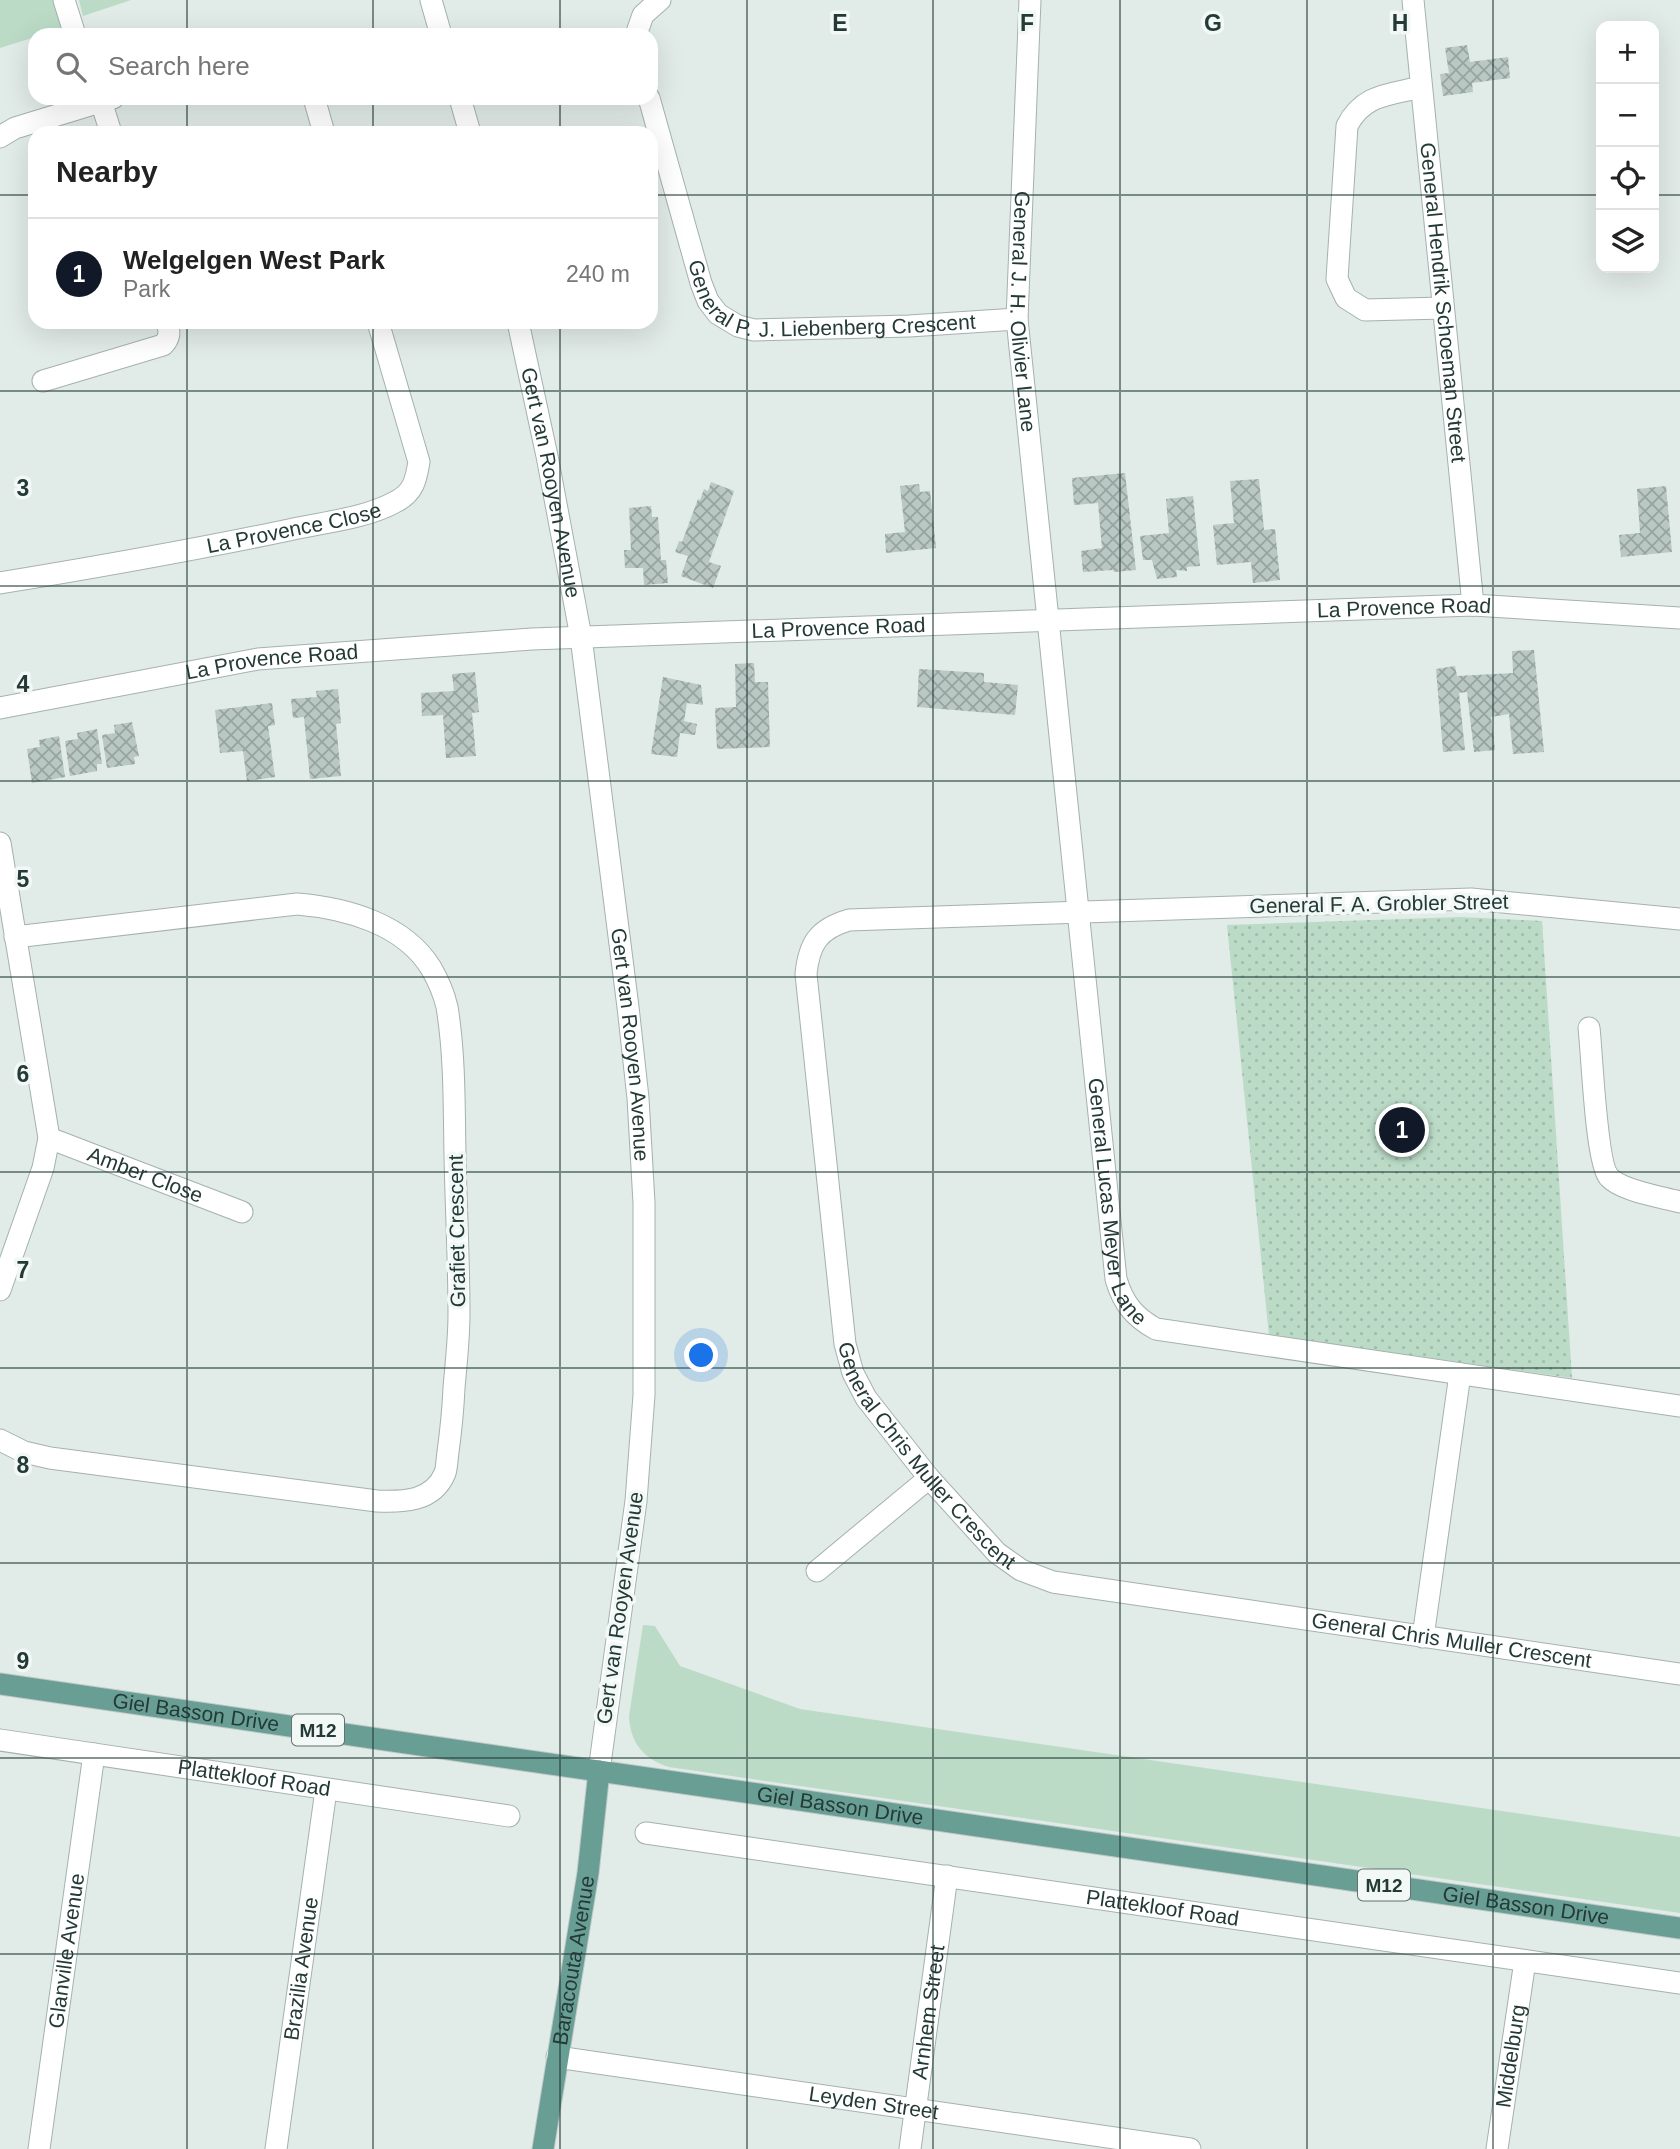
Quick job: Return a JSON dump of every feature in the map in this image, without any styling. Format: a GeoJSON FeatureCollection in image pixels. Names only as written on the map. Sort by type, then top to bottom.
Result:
{"type":"FeatureCollection","features":[{"type":"Feature","properties":{"kind":"main road","name":"Giel Basson Drive"},"geometry":{"type":"LineString","coordinates":[[0,1684],[1680,1928]]}},
{"type":"Feature","properties":{"kind":"main road","name":"Baracouta Avenue"},"geometry":{"type":"LineString","coordinates":[[543,2149],[589,1873],[598,1771]]}},
{"type":"Feature","properties":{"kind":"street"},"geometry":{"type":"LineString","coordinates":[[64,0],[73,28]]}},
{"type":"Feature","properties":{"kind":"street"},"geometry":{"type":"LineString","coordinates":[[431,0],[439,28]]}},
{"type":"Feature","properties":{"kind":"street"},"geometry":{"type":"LineString","coordinates":[[637,28],[643,15],[660,0]]}},
{"type":"Feature","properties":{"kind":"street","name":"General J. H. Olivier Lane"},"geometry":{"type":"LineString","coordinates":[[1030,0],[1017,319],[1048,621]]}},
{"type":"Feature","properties":{"kind":"street","name":"General Hendrik Schoeman Street"},"geometry":{"type":"LineString","coordinates":[[1413,0],[1473,604]]}},
{"type":"Feature","properties":{"kind":"street"},"geometry":{"type":"LineString","coordinates":[[1421,87],[1365,102],[1346,126],[1337,279],[1346,298],[1365,310],[1443,307]]}},
{"type":"Feature","properties":{"kind":"street"},"geometry":{"type":"LineString","coordinates":[[0,137],[15,128],[86,105]]}},
{"type":"Feature","properties":{"kind":"street"},"geometry":{"type":"LineString","coordinates":[[106,105],[110,126]]}},
{"type":"Feature","properties":{"kind":"street"},"geometry":{"type":"LineString","coordinates":[[316,105],[322,126]]}},
{"type":"Feature","properties":{"kind":"street"},"geometry":{"type":"LineString","coordinates":[[462,105],[468,126]]}},
{"type":"Feature","properties":{"kind":"street","name":"General P. J. Liebenberg Crescent"},"geometry":{"type":"LineString","coordinates":[[651,105],[657,126]]}},
{"type":"Feature","properties":{"kind":"street","name":"General P. J. Liebenberg Crescent"},"geometry":{"type":"LineString","coordinates":[[658,130],[701,283],[708,301],[727,321],[754,330],[909,326],[1017,319]]}},
{"type":"Feature","properties":{"kind":"street"},"geometry":{"type":"LineString","coordinates":[[43,381],[163,345],[168,340],[169,329]]}},
{"type":"Feature","properties":{"kind":"street","name":"La Provence Close"},"geometry":{"type":"LineString","coordinates":[[0,583],[228,542],[374,511],[409,493],[415,484],[419,462],[380,329]]}},
{"type":"Feature","properties":{"kind":"street","name":"Gert van Rooyen Avenue"},"geometry":{"type":"LineString","coordinates":[[520,329],[581,636],[615,890],[638,1098],[644,1203],[645,1395],[636,1501],[598,1771]]}},
{"type":"Feature","properties":{"kind":"street","name":"La Provence Road"},"geometry":{"type":"LineString","coordinates":[[0,708],[258,659],[581,636],[1473,604],[1680,618]]}},
{"type":"Feature","properties":{"kind":"street","name":"General Lucas Meyer Lane"},"geometry":{"type":"LineString","coordinates":[[1048,621],[1116,1279],[1121,1296],[1136,1316],[1156,1329],[1680,1406]]}},
{"type":"Feature","properties":{"kind":"street"},"geometry":{"type":"LineString","coordinates":[[0,843],[49,1138],[43,1168],[0,1290]]}},
{"type":"Feature","properties":{"kind":"street","name":"General F. A. Grobler Street"},"geometry":{"type":"LineString","coordinates":[[1078,912],[1471,899],[1680,919]]}},
{"type":"Feature","properties":{"kind":"street","name":"Grafiet Crescent"},"geometry":{"type":"LineString","coordinates":[[0,1440],[24,1452],[50,1458],[377,1501],[402,1502],[423,1497],[436,1486],[445,1472],[452,1419],[459,1317],[449,1023],[446,1003],[438,982],[430,966],[415,949],[395,933],[374,922],[328,907],[297,904],[15,937]]}},
{"type":"Feature","properties":{"kind":"street","name":"General Chris Muller Crescent"},"geometry":{"type":"LineString","coordinates":[[1078,912],[849,920],[825,931],[813,942],[808,957],[806,974],[845,1344],[853,1373],[866,1398],[929,1478],[998,1553],[1021,1570],[1053,1582],[1680,1674]]}},
{"type":"Feature","properties":{"kind":"street"},"geometry":{"type":"LineString","coordinates":[[1590,1028],[1601,1153],[1607,1175],[1614,1182],[1630,1188],[1680,1202]]}},
{"type":"Feature","properties":{"kind":"street","name":"Amber Close"},"geometry":{"type":"LineString","coordinates":[[49,1138],[242,1212]]}},
{"type":"Feature","properties":{"kind":"street"},"geometry":{"type":"LineString","coordinates":[[1423,1637],[1460,1374]]}},
{"type":"Feature","properties":{"kind":"street"},"geometry":{"type":"LineString","coordinates":[[817,1571],[929,1478]]}},
{"type":"Feature","properties":{"kind":"street","name":"Plattekloof Road"},"geometry":{"type":"LineString","coordinates":[[0,1740],[509,1816]]}},
{"type":"Feature","properties":{"kind":"street","name":"Glanville Avenue"},"geometry":{"type":"LineString","coordinates":[[39,2149],[94,1754]]}},
{"type":"Feature","properties":{"kind":"street","name":"Brazilia Avenue"},"geometry":{"type":"LineString","coordinates":[[276,2149],[326,1790]]}},
{"type":"Feature","properties":{"kind":"street","name":"Plattekloof Road"},"geometry":{"type":"LineString","coordinates":[[646,1833],[1680,1983]]}},
{"type":"Feature","properties":{"kind":"street","name":"Arnhem Street"},"geometry":{"type":"LineString","coordinates":[[910,2149],[947,1876]]}},
{"type":"Feature","properties":{"kind":"street","name":"Middelburg"},"geometry":{"type":"LineString","coordinates":[[1497,2149],[1525,1961]]}},
{"type":"Feature","properties":{"kind":"street","name":"Leyden Street"},"geometry":{"type":"LineString","coordinates":[[557,2057],[1190,2149]]}},
{"type":"Feature","properties":{"kind":"green space"},"geometry":{"type":"Polygon","coordinates":[[[0,0],[54,0],[63,28],[28,28],[28,39],[0,48],[0,0]]]}},
{"type":"Feature","properties":{"kind":"green space"},"geometry":{"type":"Polygon","coordinates":[[[79,0],[131,0],[83,16],[79,0]]]}},
{"type":"Feature","properties":{"kind":"green space"},"geometry":{"type":"Polygon","coordinates":[[[1461,917],[1542,921],[1572,1378],[1269,1335],[1227,925],[1461,917]]]}},
{"type":"Feature","properties":{"kind":"green space"},"geometry":{"type":"Polygon","coordinates":[[[643,1625],[655,1626],[680,1666],[800,1709],[1680,1837],[1680,1913],[669,1767],[645,1754],[635,1741],[630,1725],[629,1716],[643,1625]]]}},
{"type":"Feature","properties":{"kind":"building"},"geometry":{"type":"Polygon","coordinates":[[[1467,45],[1470,62],[1508,57],[1510,78],[1472,83],[1473,92],[1443,96],[1440,74],[1449,73],[1445,48],[1467,45]]]}},
{"type":"Feature","properties":{"kind":"building"},"geometry":{"type":"Polygon","coordinates":[[[1125,473],[1136,570],[1083,572],[1081,551],[1102,548],[1098,503],[1074,505],[1072,478],[1125,473]]]}},
{"type":"Feature","properties":{"kind":"building"},"geometry":{"type":"Polygon","coordinates":[[[1259,479],[1264,530],[1275,529],[1280,580],[1253,583],[1251,562],[1217,565],[1213,525],[1234,523],[1230,481],[1259,479]]]}},
{"type":"Feature","properties":{"kind":"building"},"geometry":{"type":"Polygon","coordinates":[[[711,482],[734,491],[709,562],[721,566],[713,588],[681,576],[688,556],[675,552],[679,541],[682,542],[698,499],[700,500],[704,489],[708,491],[711,482]]]}},
{"type":"Feature","properties":{"kind":"building"},"geometry":{"type":"Polygon","coordinates":[[[919,484],[920,492],[930,491],[936,548],[886,553],[885,534],[905,532],[900,486],[919,484]]]}},
{"type":"Feature","properties":{"kind":"building"},"geometry":{"type":"Polygon","coordinates":[[[1666,486],[1672,552],[1621,557],[1619,535],[1640,533],[1637,489],[1666,486]]]}},
{"type":"Feature","properties":{"kind":"building"},"geometry":{"type":"Polygon","coordinates":[[[1193,496],[1200,566],[1187,567],[1187,571],[1176,570],[1177,577],[1157,579],[1152,560],[1143,560],[1140,536],[1169,533],[1166,499],[1193,496]]]}},
{"type":"Feature","properties":{"kind":"building"},"geometry":{"type":"Polygon","coordinates":[[[651,506],[652,517],[658,517],[661,560],[666,560],[668,583],[644,585],[643,568],[625,568],[624,550],[631,550],[629,508],[651,506]]]}},
{"type":"Feature","properties":{"kind":"building"},"geometry":{"type":"Polygon","coordinates":[[[1534,650],[1544,752],[1513,754],[1509,714],[1491,717],[1495,750],[1474,752],[1467,692],[1459,693],[1465,750],[1443,752],[1436,669],[1455,666],[1457,676],[1513,673],[1512,651],[1534,650]]]}},
{"type":"Feature","properties":{"kind":"building"},"geometry":{"type":"Polygon","coordinates":[[[754,663],[755,682],[768,682],[770,747],[717,749],[715,708],[736,707],[735,664],[754,663]]]}},
{"type":"Feature","properties":{"kind":"building"},"geometry":{"type":"Polygon","coordinates":[[[919,669],[984,673],[984,682],[1018,685],[1015,715],[917,707],[919,669]]]}},
{"type":"Feature","properties":{"kind":"building"},"geometry":{"type":"Polygon","coordinates":[[[475,672],[479,712],[472,713],[476,756],[446,758],[443,715],[422,716],[421,693],[454,691],[452,674],[475,672]]]}},
{"type":"Feature","properties":{"kind":"building"},"geometry":{"type":"Polygon","coordinates":[[[663,677],[701,685],[703,705],[687,703],[684,721],[697,724],[695,735],[680,733],[677,757],[651,754],[663,677]]]}},
{"type":"Feature","properties":{"kind":"building"},"geometry":{"type":"Polygon","coordinates":[[[338,689],[341,723],[336,724],[341,776],[310,779],[304,717],[293,718],[291,699],[317,697],[316,691],[338,689]]]}},
{"type":"Feature","properties":{"kind":"building"},"geometry":{"type":"Polygon","coordinates":[[[272,703],[275,725],[268,726],[275,777],[247,781],[243,751],[220,753],[215,710],[272,703]]]}},
{"type":"Feature","properties":{"kind":"building"},"geometry":{"type":"Polygon","coordinates":[[[132,722],[139,756],[134,757],[135,764],[107,768],[102,735],[115,733],[114,725],[132,722]]]}},
{"type":"Feature","properties":{"kind":"building"},"geometry":{"type":"Polygon","coordinates":[[[97,729],[102,764],[97,764],[97,771],[70,776],[65,741],[78,739],[77,733],[97,729]]]}},
{"type":"Feature","properties":{"kind":"building"},"geometry":{"type":"Polygon","coordinates":[[[59,736],[65,777],[32,783],[27,749],[40,747],[39,740],[59,736]]]}},
{"type":"Feature","properties":{"kind":"place","name":"Welgelgen West Park"},"geometry":{"type":"Point","coordinates":[1402,1130]}}]}
